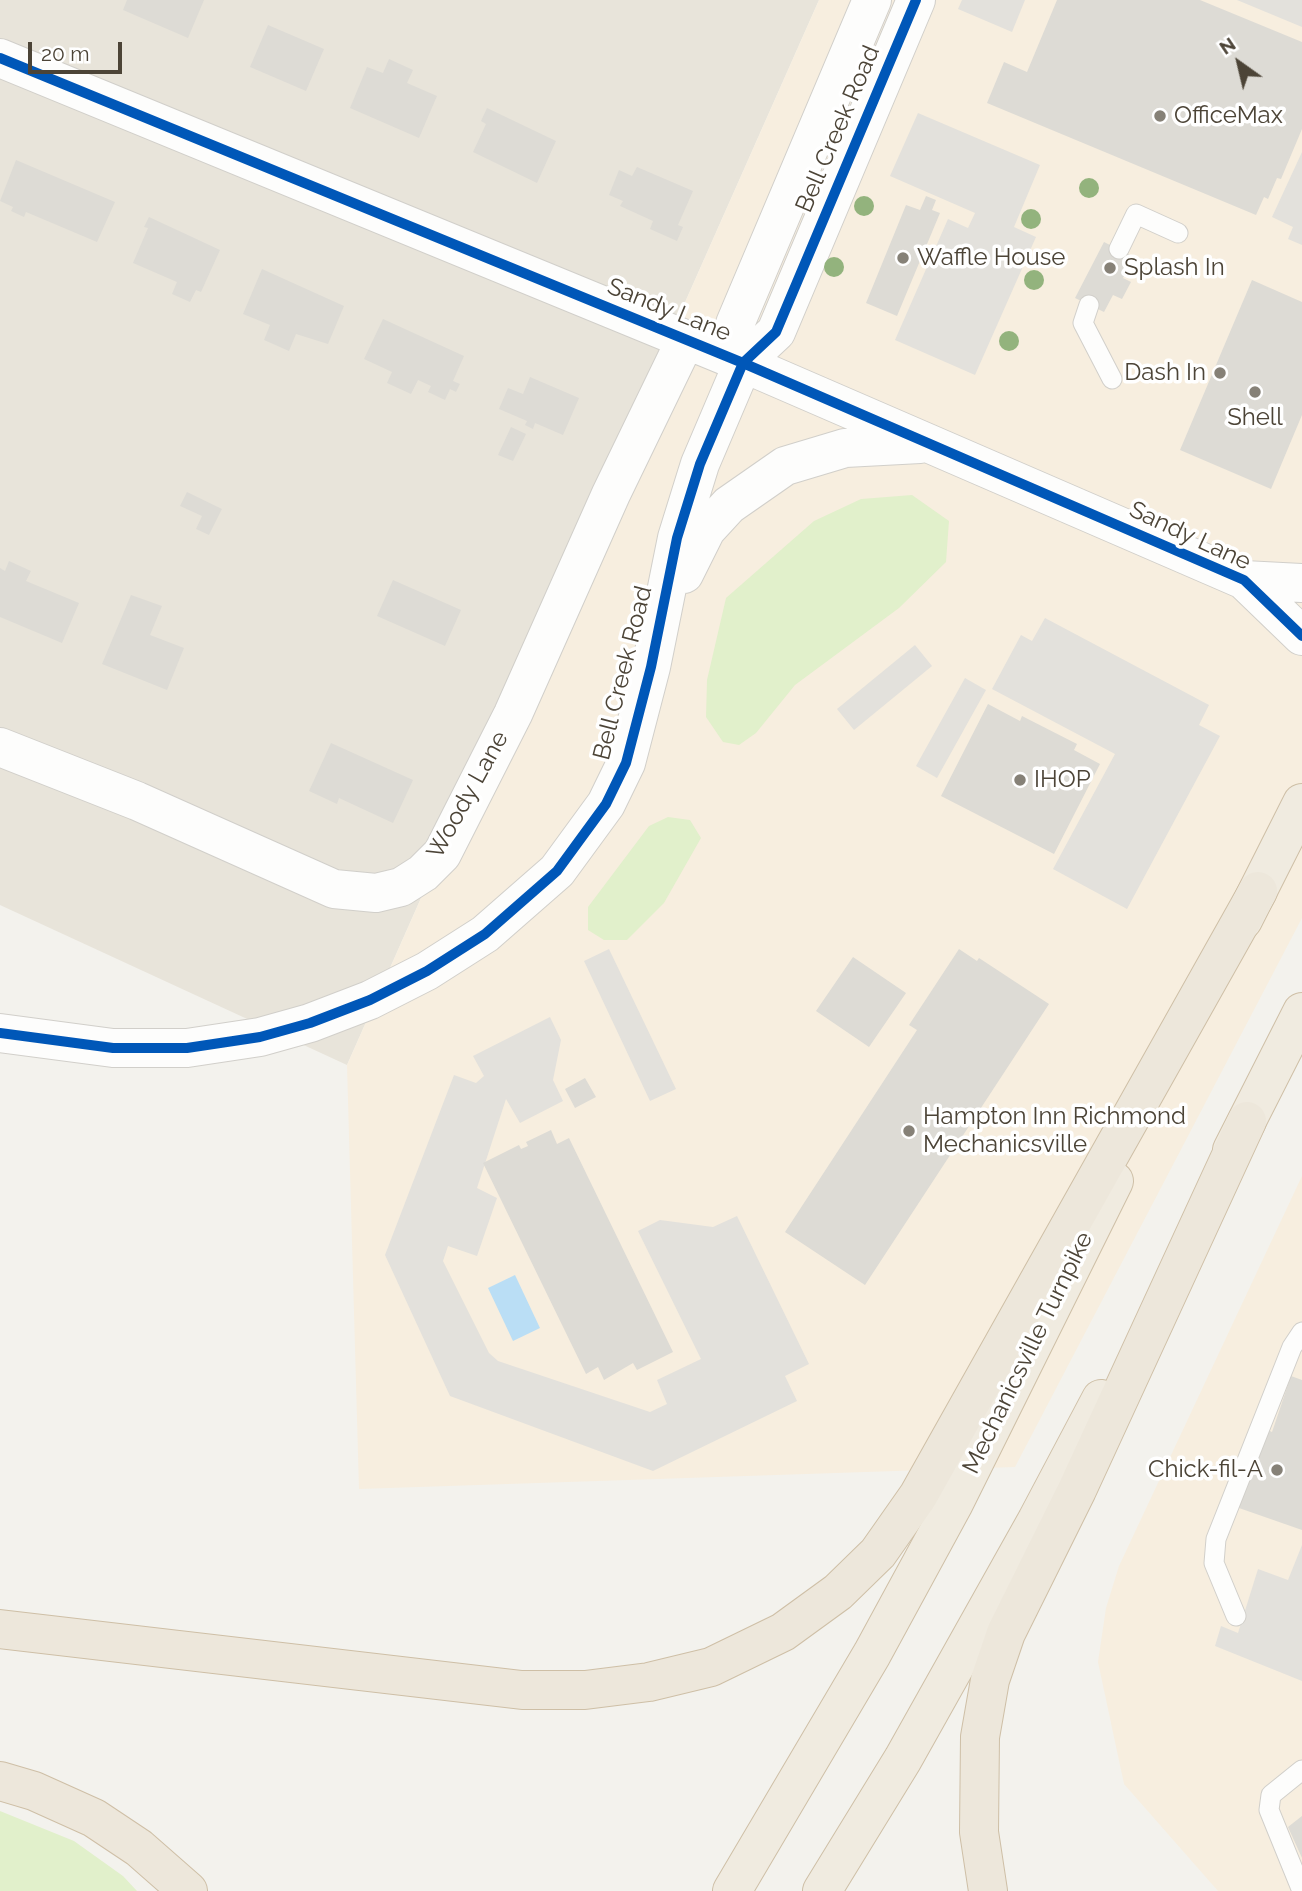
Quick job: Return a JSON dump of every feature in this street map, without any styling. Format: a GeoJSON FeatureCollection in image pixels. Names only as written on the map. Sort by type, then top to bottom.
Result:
{"type":"FeatureCollection","features":[{"type":"Feature","properties":{"kind":"highway","name":"Mechanicsville Turnpike"},"geometry":{"type":"LineString","coordinates":[[732,1891],[873,1654],[953,1505],[1302,803]]}},
{"type":"Feature","properties":{"kind":"highway"},"geometry":{"type":"LineString","coordinates":[[0,1629],[522,1690],[586,1690],[649,1682],[711,1667],[783,1632],[838,1592],[878,1553],[918,1496],[1258,891]]}},
{"type":"Feature","properties":{"kind":"highway"},"geometry":{"type":"LineString","coordinates":[[822,1891],[902,1759],[1037,1520],[1302,1012]]}},
{"type":"Feature","properties":{"kind":"highway"},"geometry":{"type":"LineString","coordinates":[[988,1891],[979,1832],[980,1737],[990,1680],[1006,1633],[1077,1490],[1247,1121]]}},
{"type":"Feature","properties":{"kind":"highway"},"geometry":{"type":"LineString","coordinates":[[0,1781],[34,1791],[94,1818],[139,1848],[188,1891]]}},
{"type":"Feature","properties":{"kind":"street","name":"Bell Creek Road"},"geometry":{"type":"LineString","coordinates":[[743,363],[735,324],[872,0]]}},
{"type":"Feature","properties":{"kind":"street","name":"Bell Creek Road"},"geometry":{"type":"LineString","coordinates":[[0,1033],[113,1048],[187,1048],[260,1037],[310,1023],[370,1000],[427,971],[485,934],[527,900],[578,847],[606,804],[626,762],[662,616],[677,538],[700,464],[743,363],[776,332],[916,0]]}},
{"type":"Feature","properties":{"kind":"street","name":"Sandy Lane"},"geometry":{"type":"LineString","coordinates":[[0,58],[743,363],[1244,580],[1302,636]]}},
{"type":"Feature","properties":{"kind":"street","name":"Woody Lane"},"geometry":{"type":"LineString","coordinates":[[0,747],[137,801],[334,889],[350,893],[376,893],[401,887],[424,873],[442,854],[513,714],[611,494],[686,340]]}},
{"type":"Feature","properties":{"kind":"street"},"geometry":{"type":"LineString","coordinates":[[662,616],[706,530],[729,505],[756,483],[785,466],[817,454],[845,448],[929,443]]}},
{"type":"Feature","properties":{"kind":"street","name":"Sandy Lane"},"geometry":{"type":"LineString","coordinates":[[1244,580],[1302,583]]}},
{"type":"Feature","properties":{"kind":"lane"},"geometry":{"type":"LineString","coordinates":[[1119,250],[1136,214],[1178,233]]}},
{"type":"Feature","properties":{"kind":"lane"},"geometry":{"type":"LineString","coordinates":[[1089,305],[1083,323],[1112,379]]}},
{"type":"Feature","properties":{"kind":"lane"},"geometry":{"type":"LineString","coordinates":[[1236,1616],[1214,1563],[1216,1539],[1292,1346],[1302,1332]]}},
{"type":"Feature","properties":{"kind":"lane"},"geometry":{"type":"LineString","coordinates":[[1301,1891],[1269,1811],[1271,1795],[1302,1770]]}},
{"type":"Feature","properties":{"kind":"shaded area"},"geometry":{"type":"Polygon","coordinates":[[[0,0],[819,0],[347,1065],[0,905],[0,0]]]}},
{"type":"Feature","properties":{"kind":"shaded area"},"geometry":{"type":"Polygon","coordinates":[[[819,0],[1302,0],[1302,918],[1015,1467],[359,1489],[347,1065],[819,0]]]}},
{"type":"Feature","properties":{"kind":"shaded area"},"geometry":{"type":"Polygon","coordinates":[[[962,0],[1025,0],[1012,32],[958,9],[962,0]]]}},
{"type":"Feature","properties":{"kind":"shaded area"},"geometry":{"type":"Polygon","coordinates":[[[1237,0],[1302,0],[1302,27],[1237,0]]]}},
{"type":"Feature","properties":{"kind":"shaded area"},"geometry":{"type":"Polygon","coordinates":[[[918,113],[1040,165],[1014,227],[1036,237],[975,375],[895,340],[948,219],[968,228],[975,213],[890,176],[918,113]]]}},
{"type":"Feature","properties":{"kind":"shaded area"},"geometry":{"type":"Polygon","coordinates":[[[1302,152],[1302,245],[1288,239],[1293,227],[1272,217],[1302,152]]]}},
{"type":"Feature","properties":{"kind":"shaded area"},"geometry":{"type":"Polygon","coordinates":[[[1045,618],[1209,705],[1199,725],[1220,736],[1127,909],[1053,869],[1115,754],[992,689],[1021,635],[1032,641],[1045,618]]]}},
{"type":"Feature","properties":{"kind":"shaded area"},"geometry":{"type":"Polygon","coordinates":[[[915,645],[932,666],[854,730],[837,709],[915,645]]]}},
{"type":"Feature","properties":{"kind":"shaded area"},"geometry":{"type":"Polygon","coordinates":[[[965,678],[986,690],[937,778],[916,766],[965,678]]]}},
{"type":"Feature","properties":{"kind":"shaded area"},"geometry":{"type":"Polygon","coordinates":[[[609,949],[676,1089],[650,1101],[584,961],[609,949]]]}},
{"type":"Feature","properties":{"kind":"shaded area"},"geometry":{"type":"Polygon","coordinates":[[[550,1017],[561,1040],[553,1080],[563,1101],[520,1123],[506,1099],[477,1188],[497,1198],[477,1256],[448,1246],[443,1261],[489,1353],[498,1361],[650,1412],[667,1404],[657,1380],[701,1359],[638,1231],[660,1220],[713,1227],[737,1216],[809,1364],[785,1376],[797,1401],[653,1471],[450,1396],[385,1255],[454,1075],[476,1083],[484,1076],[473,1056],[550,1017]]]}},
{"type":"Feature","properties":{"kind":"shaded area"},"geometry":{"type":"Polygon","coordinates":[[[1302,1176],[1302,1891],[1218,1891],[1124,1784],[1098,1662],[1106,1608],[1119,1566],[1302,1176]]]}},
{"type":"Feature","properties":{"kind":"shaded area"},"geometry":{"type":"Polygon","coordinates":[[[1302,1545],[1302,1681],[1215,1646],[1221,1626],[1238,1633],[1258,1569],[1288,1580],[1302,1545]]]}},
{"type":"Feature","properties":{"kind":"green space"},"geometry":{"type":"Polygon","coordinates":[[[912,495],[949,521],[946,562],[899,608],[795,685],[756,733],[739,745],[723,742],[706,717],[707,680],[726,598],[814,521],[861,499],[912,495]]]}},
{"type":"Feature","properties":{"kind":"green space"},"geometry":{"type":"Polygon","coordinates":[[[668,817],[690,820],[701,838],[664,903],[627,940],[604,940],[588,930],[588,907],[649,826],[668,817]]]}},
{"type":"Feature","properties":{"kind":"green space"},"geometry":{"type":"Polygon","coordinates":[[[0,1811],[74,1841],[123,1876],[137,1891],[0,1891],[0,1811]]]}},
{"type":"Feature","properties":{"kind":"water"},"geometry":{"type":"Polygon","coordinates":[[[515,1275],[540,1328],[513,1341],[488,1288],[515,1275]]]}},
{"type":"Feature","properties":{"kind":"building"},"geometry":{"type":"Polygon","coordinates":[[[127,0],[204,0],[188,38],[123,10],[127,0]]]}},
{"type":"Feature","properties":{"kind":"building","name":"OfficeMax"},"geometry":{"type":"Polygon","coordinates":[[[1057,0],[1200,0],[1302,42],[1302,129],[1281,179],[1277,178],[1268,199],[1264,197],[1256,215],[987,103],[1004,62],[1027,72],[1057,0]]]}},
{"type":"Feature","properties":{"kind":"building"},"geometry":{"type":"Polygon","coordinates":[[[268,25],[324,49],[306,91],[250,67],[268,25]]]}},
{"type":"Feature","properties":{"kind":"building"},"geometry":{"type":"Polygon","coordinates":[[[389,59],[413,70],[407,83],[437,96],[419,138],[350,108],[367,67],[383,73],[389,59]]]}},
{"type":"Feature","properties":{"kind":"building"},"geometry":{"type":"Polygon","coordinates":[[[487,108],[556,141],[537,183],[473,152],[486,124],[481,121],[487,108]]]}},
{"type":"Feature","properties":{"kind":"building"},"geometry":{"type":"Polygon","coordinates":[[[16,160],[115,202],[97,242],[26,212],[24,217],[11,211],[13,207],[0,201],[16,160]]]}},
{"type":"Feature","properties":{"kind":"building"},"geometry":{"type":"Polygon","coordinates":[[[637,167],[693,191],[678,225],[683,227],[677,241],[650,229],[653,221],[620,206],[623,201],[609,195],[619,170],[632,176],[637,167]]]}},
{"type":"Feature","properties":{"kind":"building","name":"Waffle House"},"geometry":{"type":"Polygon","coordinates":[[[926,196],[936,200],[932,210],[940,213],[897,316],[866,303],[906,205],[920,210],[926,196]]]}},
{"type":"Feature","properties":{"kind":"building"},"geometry":{"type":"Polygon","coordinates":[[[149,217],[220,250],[201,292],[196,290],[190,302],[172,294],[177,282],[133,263],[148,228],[144,227],[149,217]]]}},
{"type":"Feature","properties":{"kind":"building","name":"Splash In"},"geometry":{"type":"Polygon","coordinates":[[[1104,242],[1134,257],[1123,278],[1131,282],[1122,299],[1113,295],[1104,312],[1075,298],[1104,242]]]}},
{"type":"Feature","properties":{"kind":"building"},"geometry":{"type":"Polygon","coordinates":[[[262,269],[344,306],[328,344],[296,334],[289,351],[264,340],[270,325],[243,314],[262,269]]]}},
{"type":"Feature","properties":{"kind":"building"},"geometry":{"type":"Polygon","coordinates":[[[1252,280],[1302,302],[1302,415],[1271,489],[1180,450],[1252,280]]]}},
{"type":"Feature","properties":{"kind":"building"},"geometry":{"type":"Polygon","coordinates":[[[383,319],[464,356],[453,381],[460,384],[456,392],[450,389],[445,400],[428,392],[431,386],[418,380],[411,394],[387,383],[392,372],[364,359],[383,319]]]}},
{"type":"Feature","properties":{"kind":"building"},"geometry":{"type":"Polygon","coordinates":[[[530,377],[579,398],[563,435],[535,423],[533,429],[525,425],[527,421],[499,409],[508,388],[523,394],[530,377]]]}},
{"type":"Feature","properties":{"kind":"building"},"geometry":{"type":"Polygon","coordinates":[[[511,427],[526,434],[513,461],[498,455],[511,427]]]}},
{"type":"Feature","properties":{"kind":"building"},"geometry":{"type":"Polygon","coordinates":[[[187,492],[222,509],[209,535],[196,529],[202,516],[180,506],[187,492]]]}},
{"type":"Feature","properties":{"kind":"building"},"geometry":{"type":"Polygon","coordinates":[[[9,561],[31,571],[26,581],[79,603],[62,643],[0,617],[0,568],[5,571],[9,561]]]}},
{"type":"Feature","properties":{"kind":"building"},"geometry":{"type":"Polygon","coordinates":[[[393,580],[461,610],[445,646],[377,616],[393,580]]]}},
{"type":"Feature","properties":{"kind":"building"},"geometry":{"type":"Polygon","coordinates":[[[131,595],[162,606],[150,635],[184,648],[167,690],[102,664],[131,595]]]}},
{"type":"Feature","properties":{"kind":"building","name":"IHOP"},"geometry":{"type":"Polygon","coordinates":[[[988,704],[1020,721],[1022,716],[1077,744],[1074,750],[1100,764],[1054,854],[941,796],[988,704]]]}},
{"type":"Feature","properties":{"kind":"building"},"geometry":{"type":"Polygon","coordinates":[[[331,743],[413,780],[393,823],[339,798],[337,804],[309,791],[331,743]]]}},
{"type":"Feature","properties":{"kind":"building","name":"Hampton Inn Richmond Mechanicsville"},"geometry":{"type":"Polygon","coordinates":[[[959,949],[977,961],[979,958],[1049,1004],[865,1285],[785,1232],[917,1030],[909,1025],[959,949]]]}},
{"type":"Feature","properties":{"kind":"building"},"geometry":{"type":"Polygon","coordinates":[[[853,957],[906,993],[869,1047],[816,1011],[853,957]]]}},
{"type":"Feature","properties":{"kind":"building"},"geometry":{"type":"Polygon","coordinates":[[[585,1078],[596,1097],[575,1108],[565,1089],[585,1078]]]}},
{"type":"Feature","properties":{"kind":"building"},"geometry":{"type":"Polygon","coordinates":[[[551,1130],[557,1144],[569,1138],[673,1352],[637,1370],[633,1363],[604,1380],[598,1367],[586,1374],[483,1163],[519,1145],[521,1149],[528,1146],[526,1142],[551,1130]]]}},
{"type":"Feature","properties":{"kind":"building","name":"Chick-fil-A"},"geometry":{"type":"Polygon","coordinates":[[[1291,1376],[1302,1380],[1302,1530],[1239,1508],[1266,1429],[1272,1432],[1291,1376]]]}},
{"type":"Feature","properties":{"kind":"building"},"geometry":{"type":"Polygon","coordinates":[[[1302,1816],[1302,1858],[1288,1827],[1302,1816]]]}},
{"type":"Feature","properties":{"kind":"cycle path"},"geometry":{"type":"LineString","coordinates":[[0,1033],[113,1048],[187,1048],[260,1037],[310,1023],[370,1000],[427,971],[485,934],[557,871],[606,804],[626,763],[651,667],[677,538],[700,464],[743,363],[776,332],[916,0]]}},
{"type":"Feature","properties":{"kind":"cycle path"},"geometry":{"type":"LineString","coordinates":[[0,58],[743,363],[1244,580],[1302,636]]}},
{"type":"Feature","properties":{"kind":"place","name":"OfficeMax"},"geometry":{"type":"Point","coordinates":[1160,116]}},
{"type":"Feature","properties":{"kind":"place","name":"Waffle House"},"geometry":{"type":"Point","coordinates":[903,258]}},
{"type":"Feature","properties":{"kind":"place","name":"Splash In"},"geometry":{"type":"Point","coordinates":[1110,268]}},
{"type":"Feature","properties":{"kind":"place","name":"Dash In"},"geometry":{"type":"Point","coordinates":[1220,373]}},
{"type":"Feature","properties":{"kind":"place","name":"Shell"},"geometry":{"type":"Point","coordinates":[1255,392]}},
{"type":"Feature","properties":{"kind":"place","name":"IHOP"},"geometry":{"type":"Point","coordinates":[1020,780]}},
{"type":"Feature","properties":{"kind":"place","name":"Hampton Inn Richmond Mechanicsville"},"geometry":{"type":"Point","coordinates":[909,1131]}},
{"type":"Feature","properties":{"kind":"place","name":"Chick-fil-A"},"geometry":{"type":"Point","coordinates":[1277,1470]}}]}
